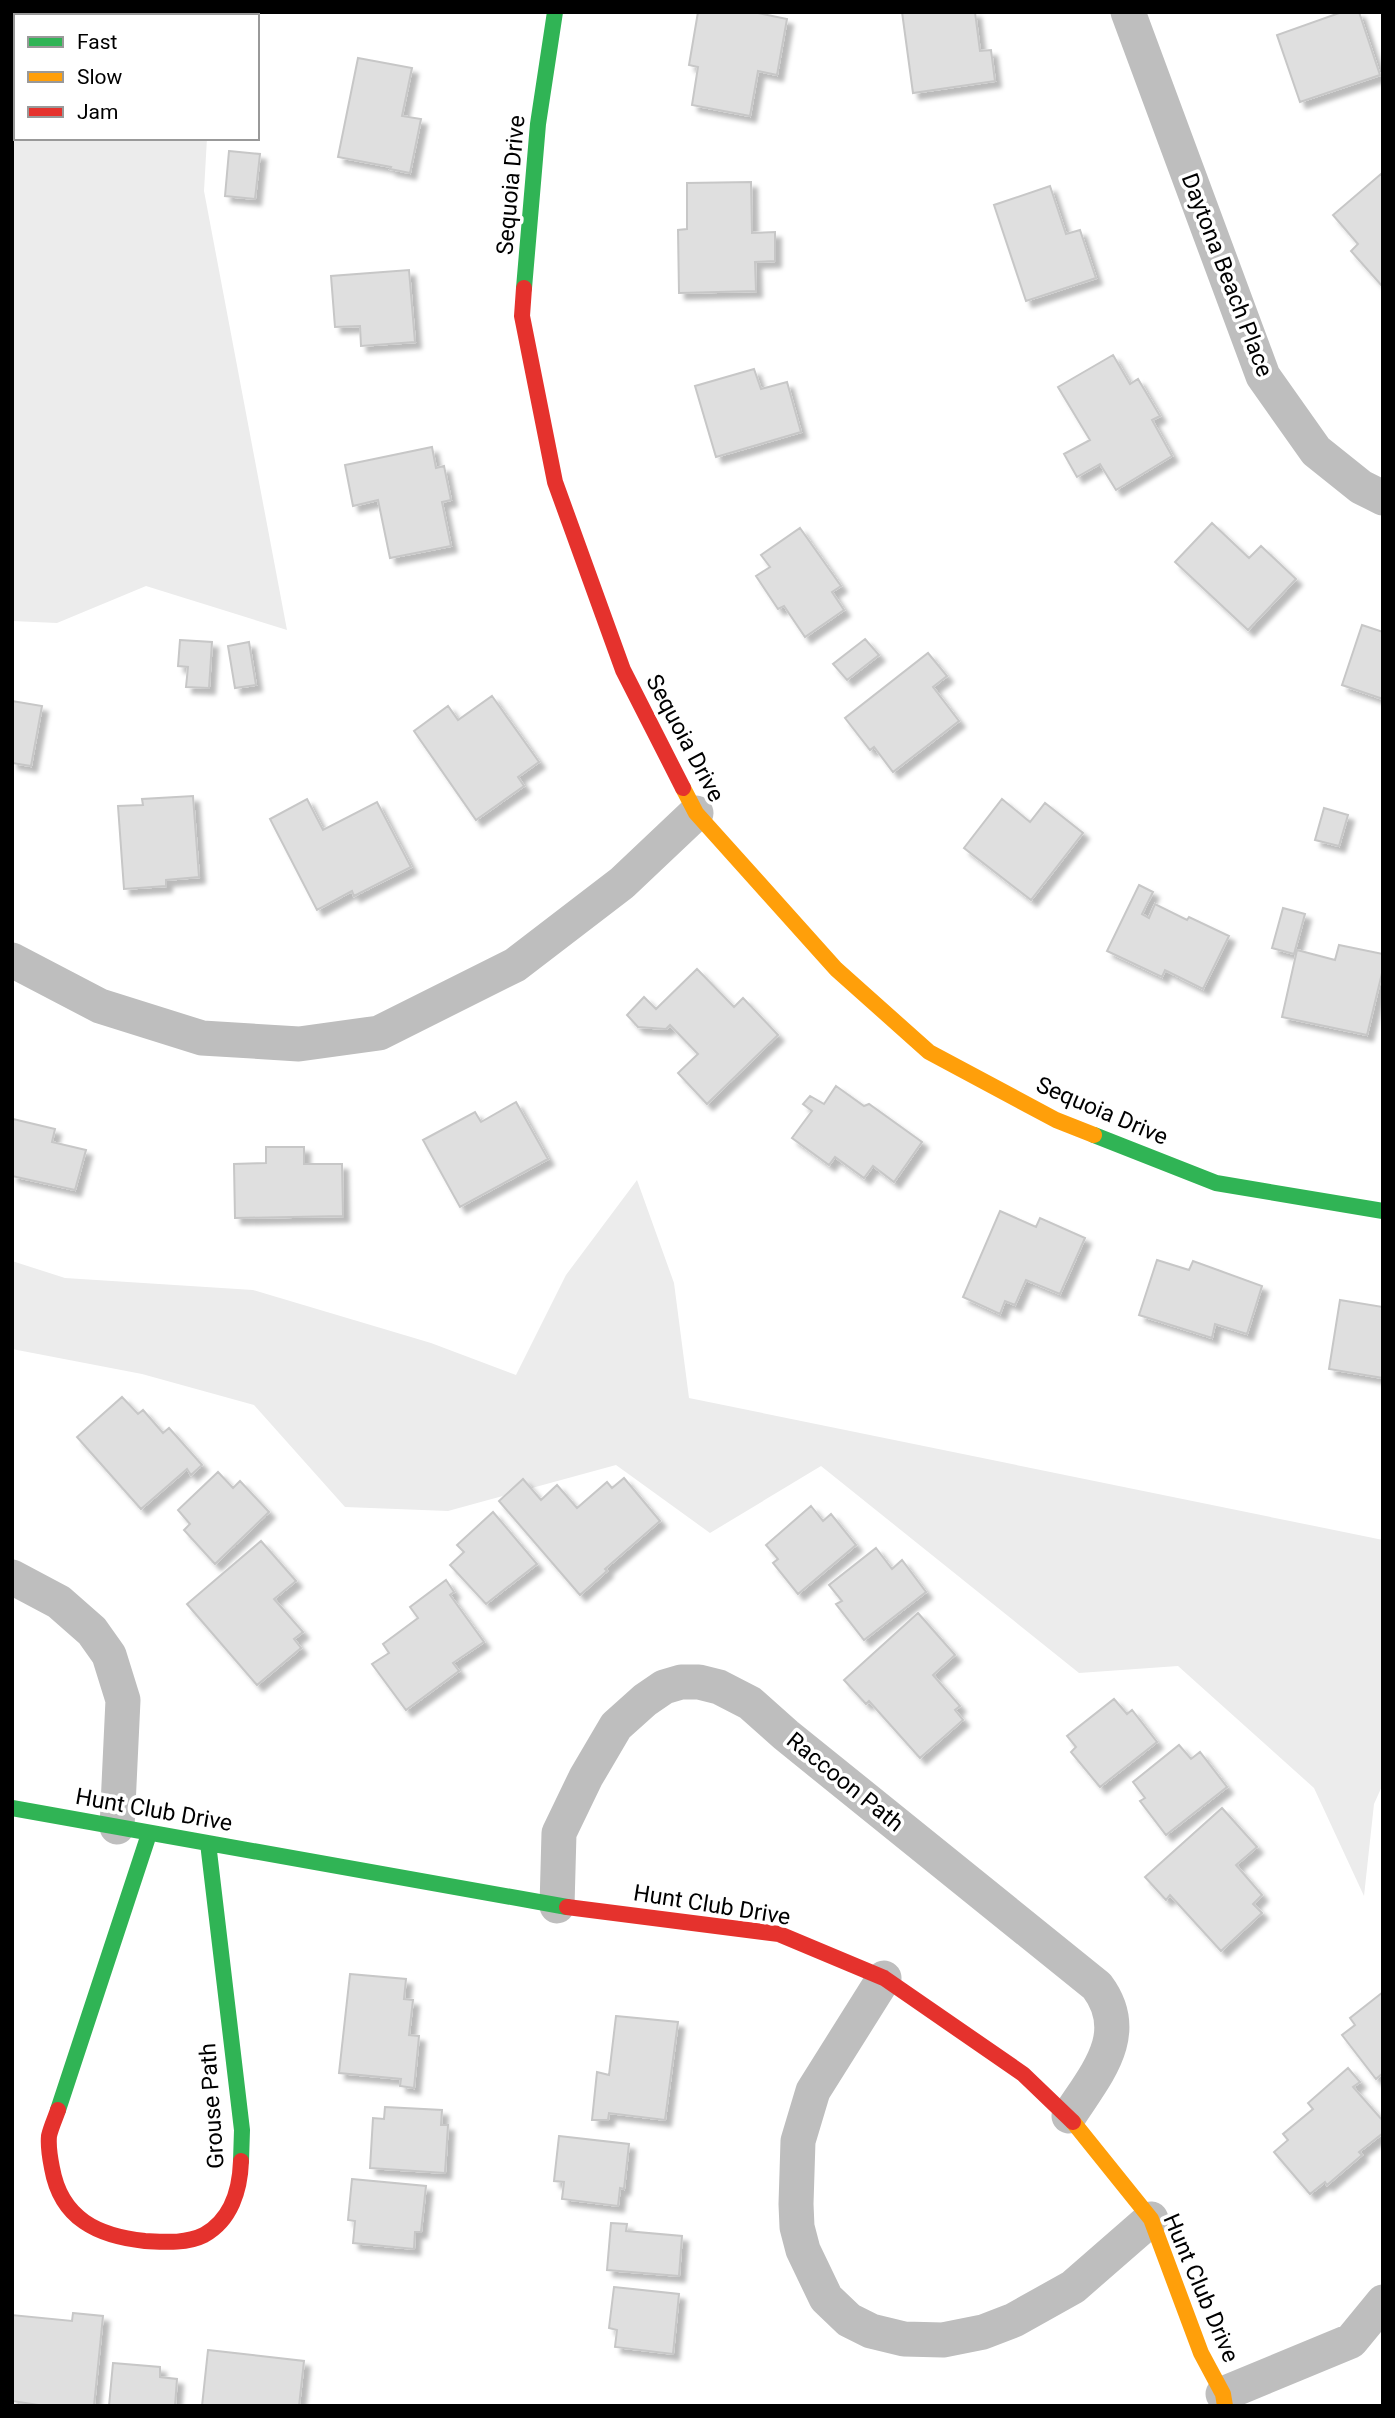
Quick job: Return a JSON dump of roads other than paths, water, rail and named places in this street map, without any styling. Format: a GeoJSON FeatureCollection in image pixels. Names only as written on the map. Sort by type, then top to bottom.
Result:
{"type":"FeatureCollection","features":[{"type":"Feature","properties":{"kind":"street","name":"Sequoia Drive"},"geometry":{"type":"LineString","coordinates":[[555,12],[538,124],[522,316],[555,482],[623,670],[696,813],[836,969],[929,1052],[1056,1120],[1216,1183],[1383,1211]]}},
{"type":"Feature","properties":{"kind":"street","name":"Daytona Beach Place"},"geometry":{"type":"LineString","coordinates":[[1128,12],[1263,376],[1316,451],[1361,487],[1383,498]]}},
{"type":"Feature","properties":{"kind":"street"},"geometry":{"type":"LineString","coordinates":[[12,960],[100,1006],[202,1038],[299,1044],[379,1033],[515,965],[622,883],[696,813]]}},
{"type":"Feature","properties":{"kind":"street"},"geometry":{"type":"LineString","coordinates":[[12,1577],[59,1602],[92,1631],[109,1655],[122,1700],[133,1830]]}},
{"type":"Feature","properties":{"kind":"street","name":"Raccoon Path"},"geometry":{"type":"LineString","coordinates":[[557,1906],[559,1833],[586,1777],[616,1726],[664,1687],[699,1682],[719,1687],[750,1703],[1097,1986],[1106,1998],[1111,2013],[1111,2041],[1105,2059],[1069,2116]]}},
{"type":"Feature","properties":{"kind":"street","name":"Hunt Club Drive"},"geometry":{"type":"LineString","coordinates":[[12,1808],[557,1906],[779,1934],[884,1978],[1023,2074],[1069,2116],[1151,2219],[1200,2353],[1224,2400]]}},
{"type":"Feature","properties":{"kind":"street","name":"Grouse Path"},"geometry":{"type":"LineString","coordinates":[[133,1830],[49,2137],[50,2172],[60,2196],[76,2218],[99,2231],[135,2239],[180,2241],[202,2235],[221,2220],[234,2201],[240,2178],[242,2130],[208,1843]]}},
{"type":"Feature","properties":{"kind":"street"},"geometry":{"type":"LineString","coordinates":[[884,1978],[813,2091],[798,2141],[797,2227],[803,2249],[826,2298],[849,2320],[871,2331],[904,2339],[943,2340],[983,2332],[1014,2320],[1073,2287],[1151,2219]]}},
{"type":"Feature","properties":{"kind":"street"},"geometry":{"type":"LineString","coordinates":[[1224,2400],[1350,2341],[1383,2302]]}}]}
